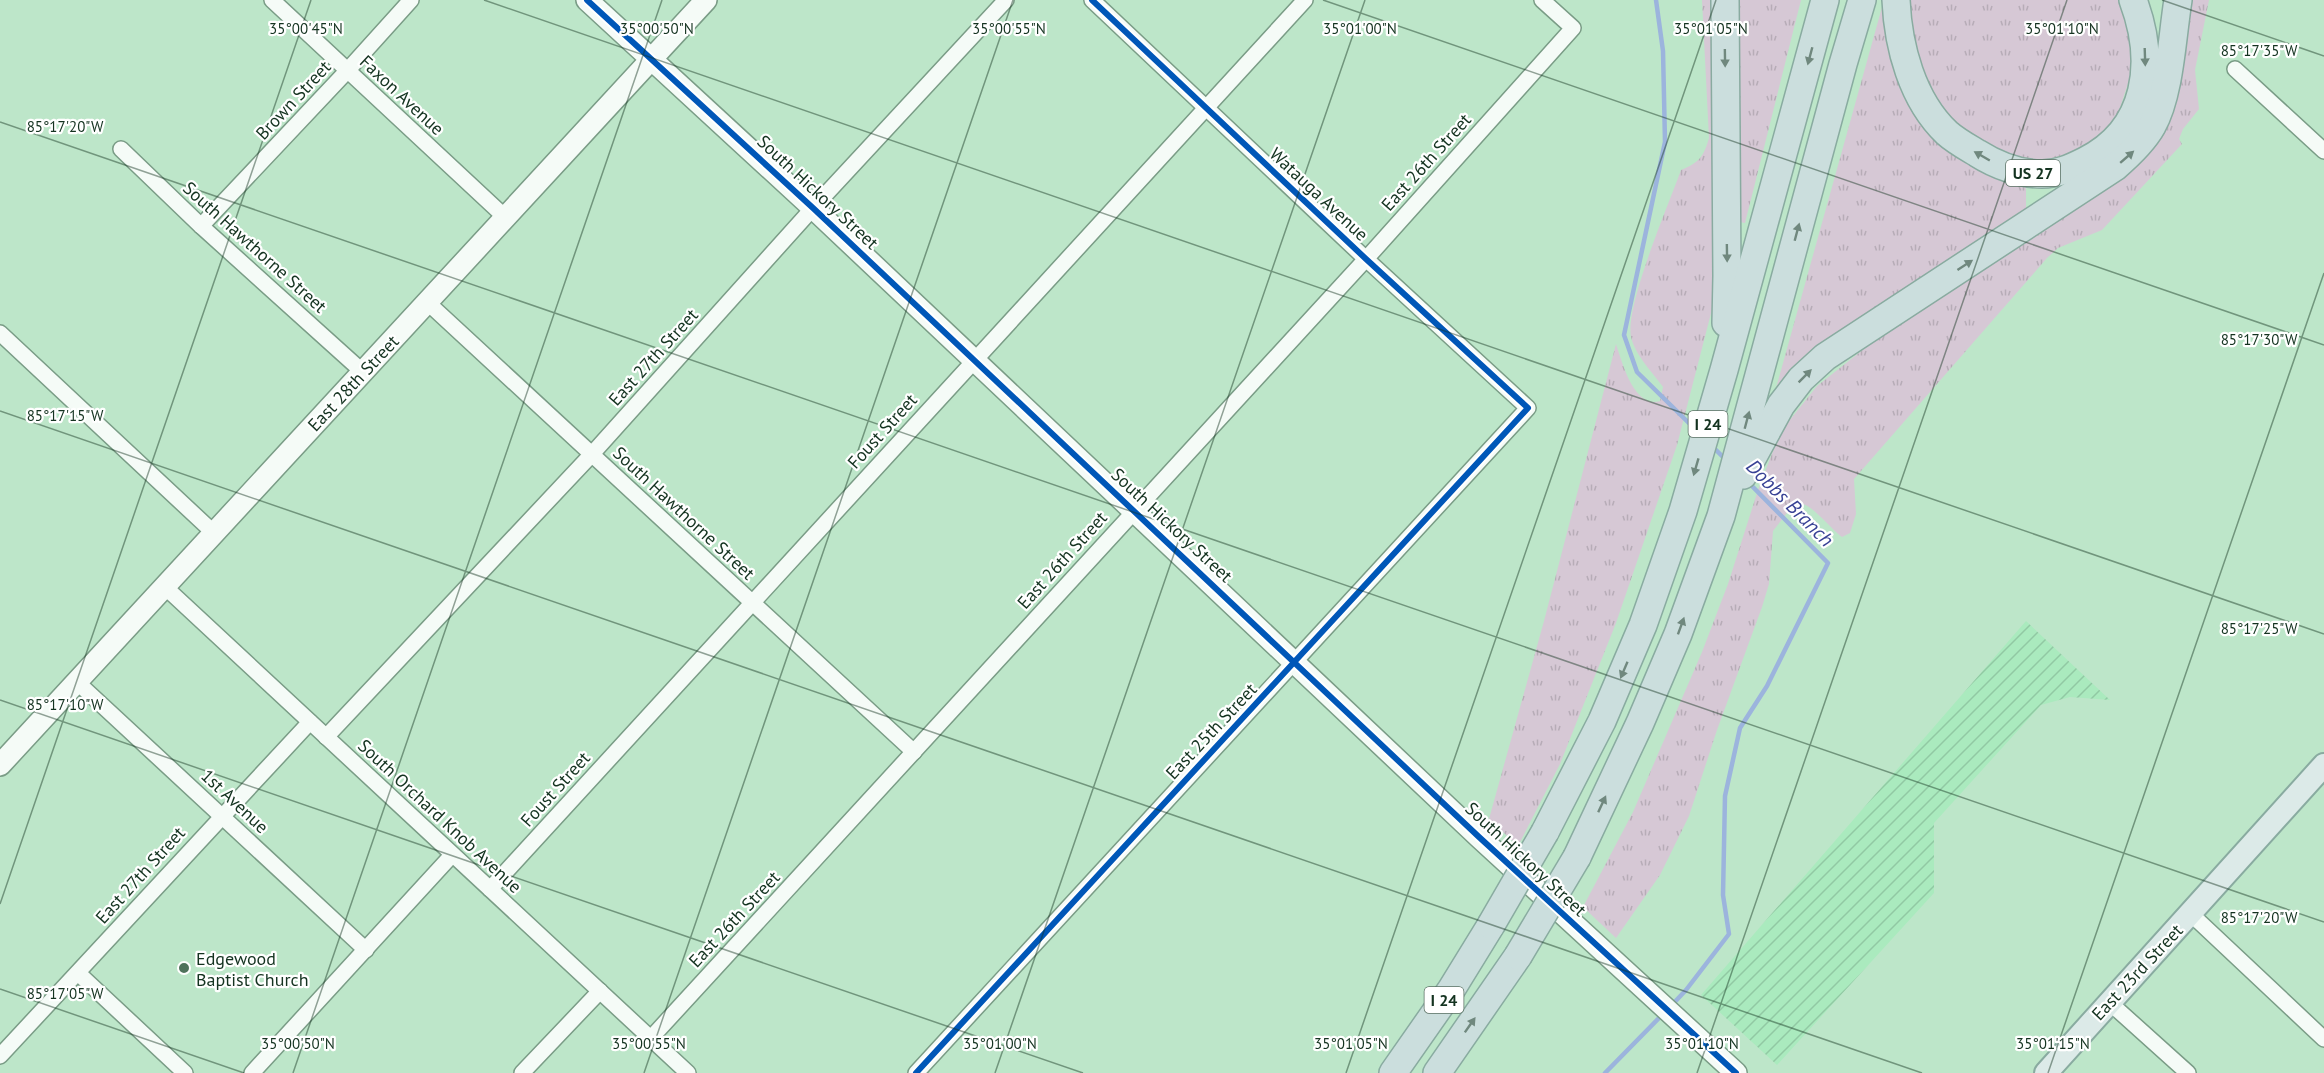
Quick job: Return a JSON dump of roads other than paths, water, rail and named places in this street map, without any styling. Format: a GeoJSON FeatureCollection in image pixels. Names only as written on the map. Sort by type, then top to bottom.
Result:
{"type":"FeatureCollection","features":[{"type":"Feature","properties":{"kind":"highway"},"geometry":{"type":"LineString","coordinates":[[1724,370],[1727,276],[1725,0]]}},
{"type":"Feature","properties":{"kind":"highway","name":"I 24"},"geometry":{"type":"LineString","coordinates":[[1393,1073],[1451,990],[1545,832],[1602,721],[1642,625],[1683,511],[1825,0]]}},
{"type":"Feature","properties":{"kind":"highway","name":"I 24"},"geometry":{"type":"LineString","coordinates":[[1437,1073],[1518,956],[1577,857],[1640,723],[1678,634],[1721,516],[1862,0]]}},
{"type":"Feature","properties":{"kind":"highway","name":"US 27"},"geometry":{"type":"LineString","coordinates":[[1896,0],[1903,48],[1910,74],[1936,122],[1949,135],[1988,160],[2027,173],[2043,174],[2066,170],[2100,153],[2123,131],[2137,107],[2145,78],[2145,51],[2140,20],[2133,0]]}},
{"type":"Feature","properties":{"kind":"highway"},"geometry":{"type":"LineString","coordinates":[[1721,516],[1780,405],[1801,379],[1825,357],[2105,173],[2133,152],[2152,126],[2163,98],[2178,0]]}},
{"type":"Feature","properties":{"kind":"main road","name":"East 23rd Street"},"geometry":{"type":"LineString","coordinates":[[2046,1073],[2324,765]]}},
{"type":"Feature","properties":{"kind":"street","name":"Faxon Avenue"},"geometry":{"type":"LineString","coordinates":[[272,0],[506,218]]}},
{"type":"Feature","properties":{"kind":"street","name":"Brown Street"},"geometry":{"type":"LineString","coordinates":[[201,226],[411,0]]}},
{"type":"Feature","properties":{"kind":"street","name":"South Hickory Street"},"geometry":{"type":"LineString","coordinates":[[587,0],[813,208],[1479,837],[1736,1073]]}},
{"type":"Feature","properties":{"kind":"street","name":"East 28th Street"},"geometry":{"type":"LineString","coordinates":[[0,765],[706,0]]}},
{"type":"Feature","properties":{"kind":"street","name":"East 27th Street"},"geometry":{"type":"LineString","coordinates":[[326,737],[592,454],[813,208],[1006,0]]}},
{"type":"Feature","properties":{"kind":"street","name":"Watauga Avenue"},"geometry":{"type":"LineString","coordinates":[[1092,0],[1366,259],[1528,408]]}},
{"type":"Feature","properties":{"kind":"street","name":"Foust Street"},"geometry":{"type":"LineString","coordinates":[[490,889],[974,360],[1207,110],[1305,0]]}},
{"type":"Feature","properties":{"kind":"street","name":"East 26th Street"},"geometry":{"type":"LineString","coordinates":[[651,1038],[1366,259],[1573,28],[1542,0]]}},
{"type":"Feature","properties":{"kind":"street"},"geometry":{"type":"LineString","coordinates":[[2235,69],[2324,151]]}},
{"type":"Feature","properties":{"kind":"street","name":"South Hawthorne Street"},"geometry":{"type":"LineString","coordinates":[[122,150],[201,226],[364,373]]}},
{"type":"Feature","properties":{"kind":"street","name":"South Hawthorne Street"},"geometry":{"type":"LineString","coordinates":[[427,302],[914,752]]}},
{"type":"Feature","properties":{"kind":"street"},"geometry":{"type":"LineString","coordinates":[[0,333],[214,533]]}},
{"type":"Feature","properties":{"kind":"street","name":"East 25th Street"},"geometry":{"type":"LineString","coordinates":[[916,1073],[1528,408]]}},
{"type":"Feature","properties":{"kind":"street","name":"South Orchard Knob Avenue"},"geometry":{"type":"LineString","coordinates":[[165,587],[688,1073]]}},
{"type":"Feature","properties":{"kind":"street","name":"1st Avenue"},"geometry":{"type":"LineString","coordinates":[[77,682],[366,950]]}},
{"type":"Feature","properties":{"kind":"street","name":"East 27th Street"},"geometry":{"type":"LineString","coordinates":[[0,1056],[310,722]]}},
{"type":"Feature","properties":{"kind":"street"},"geometry":{"type":"LineString","coordinates":[[252,1073],[452,855]]}},
{"type":"Feature","properties":{"kind":"street"},"geometry":{"type":"LineString","coordinates":[[2191,914],[2324,1039]]}},
{"type":"Feature","properties":{"kind":"street"},"geometry":{"type":"LineString","coordinates":[[78,973],[185,1073]]}},
{"type":"Feature","properties":{"kind":"street"},"geometry":{"type":"LineString","coordinates":[[522,1073],[600,991]]}},
{"type":"Feature","properties":{"kind":"street"},"geometry":{"type":"LineString","coordinates":[[2109,1002],[2188,1073]]}},
{"type":"Feature","properties":{"kind":"waterway","name":"Dobbs Branch"},"geometry":{"type":"LineString","coordinates":[[1656,0],[1663,51],[1665,142],[1624,335],[1637,372],[1697,431]]}},
{"type":"Feature","properties":{"kind":"waterway","name":"Dobbs Branch"},"geometry":{"type":"LineString","coordinates":[[1712,446],[1727,461]]}},
{"type":"Feature","properties":{"kind":"waterway","name":"Dobbs Branch"},"geometry":{"type":"LineString","coordinates":[[1670,1007],[1729,934],[1723,895],[1725,796],[1740,728],[1767,686],[1828,563],[1748,482]]}},
{"type":"Feature","properties":{"kind":"waterway","name":"Dobbs Branch"},"geometry":{"type":"LineString","coordinates":[[1605,1073],[1662,1015]]}},
{"type":"Feature","properties":{"kind":"place","name":"Edgewood Baptist Church"},"geometry":{"type":"Point","coordinates":[184,968]}}]}
